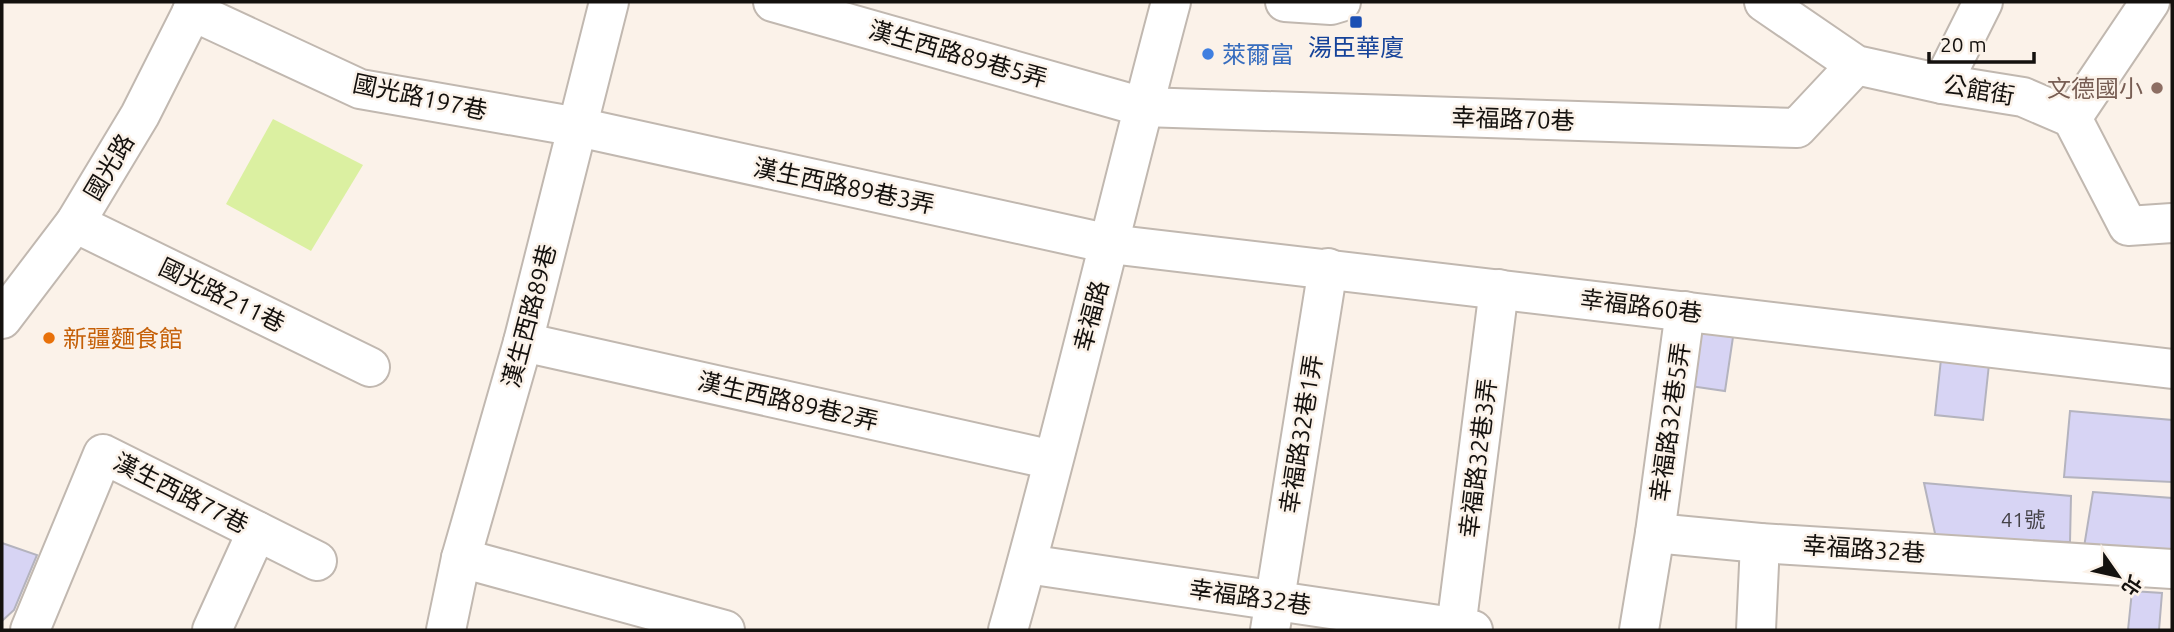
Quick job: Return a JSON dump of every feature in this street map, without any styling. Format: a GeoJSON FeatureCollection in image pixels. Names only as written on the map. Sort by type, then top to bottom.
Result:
{"type":"FeatureCollection","features":[{"type":"Feature","properties":{"kind":"street","name":"漢生西路89巷"},"geometry":{"type":"LineString","coordinates":[[446,630],[461,558],[523,342],[609,2]]}},
{"type":"Feature","properties":{"kind":"street","name":"漢生西路89巷5弄"},"geometry":{"type":"LineString","coordinates":[[773,2],[1143,107]]}},
{"type":"Feature","properties":{"kind":"street","name":"幸福路"},"geometry":{"type":"LineString","coordinates":[[1008,630],[1171,2]]}},
{"type":"Feature","properties":{"kind":"street"},"geometry":{"type":"LineString","coordinates":[[1285,2],[1331,5],[1341,2]]}},
{"type":"Feature","properties":{"kind":"street","name":"公館街"},"geometry":{"type":"LineString","coordinates":[[1764,2],[1856,65],[1942,84],[2023,97],[2072,118]]}},
{"type":"Feature","properties":{"kind":"street"},"geometry":{"type":"LineString","coordinates":[[1942,84],[1983,2]]}},
{"type":"Feature","properties":{"kind":"street"},"geometry":{"type":"LineString","coordinates":[[2150,2],[2072,118],[2128,226],[2172,223]]}},
{"type":"Feature","properties":{"kind":"street","name":"國光路197巷"},"geometry":{"type":"LineString","coordinates":[[194,6],[360,89],[578,127]]}},
{"type":"Feature","properties":{"kind":"street","name":"國光路"},"geometry":{"type":"LineString","coordinates":[[2,319],[75,223],[140,115],[194,6]]}},
{"type":"Feature","properties":{"kind":"street","name":"幸福路70巷"},"geometry":{"type":"LineString","coordinates":[[1143,107],[1797,128],[1856,65]]}},
{"type":"Feature","properties":{"kind":"street","name":"漢生西路89巷3弄"},"geometry":{"type":"LineString","coordinates":[[578,127],[1110,244]]}},
{"type":"Feature","properties":{"kind":"street","name":"國光路211巷"},"geometry":{"type":"LineString","coordinates":[[75,223],[370,367]]}},
{"type":"Feature","properties":{"kind":"street","name":"幸福路60巷"},"geometry":{"type":"LineString","coordinates":[[1110,244],[2172,369]]}},
{"type":"Feature","properties":{"kind":"street","name":"幸福路32巷1弄"},"geometry":{"type":"LineString","coordinates":[[1272,615],[1328,268]]}},
{"type":"Feature","properties":{"kind":"street","name":"幸福路32巷3弄"},"geometry":{"type":"LineString","coordinates":[[1465,629],[1499,289]]}},
{"type":"Feature","properties":{"kind":"street","name":"幸福路32巷5弄"},"geometry":{"type":"LineString","coordinates":[[1655,533],[1685,311]]}},
{"type":"Feature","properties":{"kind":"street","name":"漢生西路89巷2弄"},"geometry":{"type":"LineString","coordinates":[[523,342],[1053,460]]}},
{"type":"Feature","properties":{"kind":"street","name":"漢生西路77巷"},"geometry":{"type":"LineString","coordinates":[[30,630],[103,454],[317,561]]}},
{"type":"Feature","properties":{"kind":"street"},"geometry":{"type":"LineString","coordinates":[[212,630],[257,531]]}},
{"type":"Feature","properties":{"kind":"street"},"geometry":{"type":"LineString","coordinates":[[1639,630],[1655,533]]}},
{"type":"Feature","properties":{"kind":"street","name":"幸福路32巷"},"geometry":{"type":"LineString","coordinates":[[1655,533],[2172,569]]}},
{"type":"Feature","properties":{"kind":"street"},"geometry":{"type":"LineString","coordinates":[[1756,630],[1760,542]]}},
{"type":"Feature","properties":{"kind":"street"},"geometry":{"type":"LineString","coordinates":[[461,558],[725,630]]}},
{"type":"Feature","properties":{"kind":"street","name":"幸福路32巷"},"geometry":{"type":"LineString","coordinates":[[1027,564],[1272,615],[1465,629]]}},
{"type":"Feature","properties":{"kind":"green space"},"geometry":{"type":"Polygon","coordinates":[[[273,119],[363,165],[311,251],[226,204],[273,119]]]}},
{"type":"Feature","properties":{"kind":"building"},"geometry":{"type":"Polygon","coordinates":[[[1691,331],[1733,337],[1725,391],[1683,385],[1691,331]]]}},
{"type":"Feature","properties":{"kind":"building"},"geometry":{"type":"Polygon","coordinates":[[[1942,350],[1990,355],[1983,420],[1935,415],[1942,350]]]}},
{"type":"Feature","properties":{"kind":"building"},"geometry":{"type":"Polygon","coordinates":[[[2070,411],[2172,420],[2172,482],[2064,477],[2070,411]]]}},
{"type":"Feature","properties":{"kind":"building"},"geometry":{"type":"Polygon","coordinates":[[[1924,483],[2071,496],[2070,542],[1936,538],[1924,483]]]}},
{"type":"Feature","properties":{"kind":"building"},"geometry":{"type":"Polygon","coordinates":[[[2093,492],[2172,498],[2172,553],[2084,547],[2093,492]]]}},
{"type":"Feature","properties":{"kind":"building"},"geometry":{"type":"Polygon","coordinates":[[[2,543],[37,555],[14,610],[2,621],[2,543]]]}},
{"type":"Feature","properties":{"kind":"building"},"geometry":{"type":"Polygon","coordinates":[[[2132,591],[2162,593],[2159,630],[2128,630],[2132,591]]]}},
{"type":"Feature","properties":{"kind":"place","name":"湯臣華廈"},"geometry":{"type":"Point","coordinates":[1356,22]}},
{"type":"Feature","properties":{"kind":"place","name":"萊爾富"},"geometry":{"type":"Point","coordinates":[1208,54]}},
{"type":"Feature","properties":{"kind":"place","name":"文德國小"},"geometry":{"type":"Point","coordinates":[2157,88]}},
{"type":"Feature","properties":{"kind":"place","name":"新疆麵食館"},"geometry":{"type":"Point","coordinates":[49,338]}}]}
